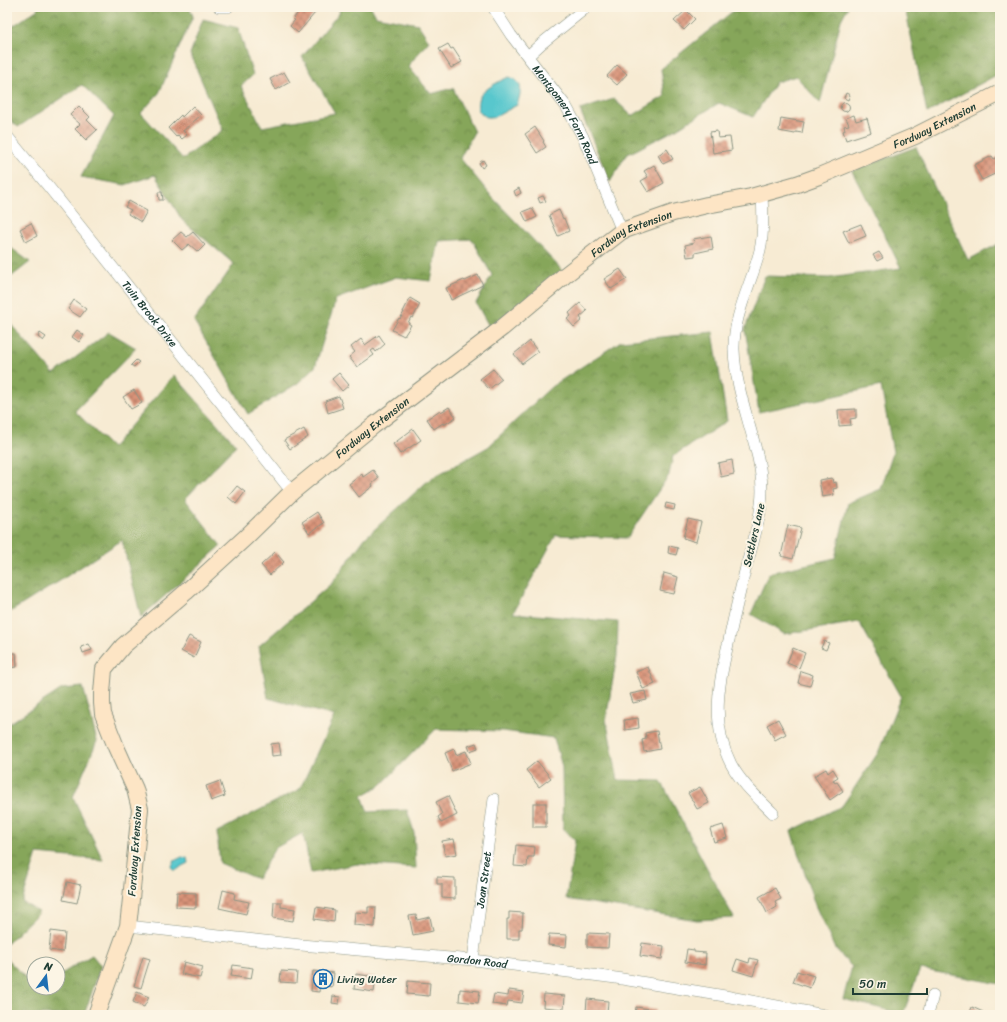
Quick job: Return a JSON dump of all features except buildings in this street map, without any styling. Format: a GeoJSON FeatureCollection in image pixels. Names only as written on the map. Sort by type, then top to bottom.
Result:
{"type":"FeatureCollection","features":[{"type":"Feature","properties":{"kind":"street"},"geometry":{"type":"LineString","coordinates":[[219,7],[228,7]]}},
{"type":"Feature","properties":{"kind":"street","name":"Montgomery Farm Road"},"geometry":{"type":"LineString","coordinates":[[493,7],[511,35],[566,106],[583,137],[622,231]]}},
{"type":"Feature","properties":{"kind":"street"},"geometry":{"type":"LineString","coordinates":[[528,56],[587,7]]}},
{"type":"Feature","properties":{"kind":"street","name":"Fordway Extension"},"geometry":{"type":"LineString","coordinates":[[96,1015],[128,926],[140,809],[135,788],[103,714],[102,693],[104,669],[123,646],[186,592],[292,492],[336,455],[502,328],[564,276],[622,231],[673,213],[762,195],[819,176],[915,136],[1000,93]]}},
{"type":"Feature","properties":{"kind":"street","name":"Twin Brook Drive"},"geometry":{"type":"LineString","coordinates":[[7,136],[48,185],[292,492]]}},
{"type":"Feature","properties":{"kind":"street","name":"Settlers Lane"},"geometry":{"type":"LineString","coordinates":[[762,195],[763,223],[760,248],[735,329],[734,351],[738,380],[760,469],[762,503],[721,674],[717,709],[720,732],[726,754],[731,764],[744,783],[773,813]]}},
{"type":"Feature","properties":{"kind":"street","name":"Joan Street"},"geometry":{"type":"LineString","coordinates":[[473,960],[494,799]]}},
{"type":"Feature","properties":{"kind":"street","name":"Gordon Road"},"geometry":{"type":"LineString","coordinates":[[128,926],[301,945],[473,960],[616,978],[725,996],[824,1015]]}},
{"type":"Feature","properties":{"kind":"street"},"geometry":{"type":"LineString","coordinates":[[928,1015],[933,995]]}},
{"type":"Feature","properties":{"kind":"green space"},"geometry":{"type":"Polygon","coordinates":[[[36,7],[189,7],[193,16],[159,93],[141,113],[183,159],[223,130],[190,54],[203,19],[238,28],[253,75],[241,86],[262,127],[335,113],[302,57],[340,12],[337,7],[371,7],[376,16],[418,24],[429,41],[408,66],[431,94],[453,88],[474,132],[460,158],[492,197],[562,270],[490,328],[476,303],[492,275],[472,239],[439,241],[431,281],[396,277],[336,299],[315,367],[298,383],[248,414],[194,321],[234,264],[182,220],[155,175],[125,185],[81,177],[114,116],[82,85],[18,127],[7,117],[7,30],[38,9],[36,7]]]}},
{"type":"Feature","properties":{"kind":"green space"},"geometry":{"type":"Polygon","coordinates":[[[738,7],[848,7],[841,20],[820,103],[796,76],[776,82],[753,117],[719,103],[673,131],[626,155],[610,182],[580,110],[614,99],[632,116],[665,96],[661,69],[738,7]]]}},
{"type":"Feature","properties":{"kind":"green space"},"geometry":{"type":"Polygon","coordinates":[[[905,7],[1000,7],[1000,73],[927,113],[905,7]]]}},
{"type":"Feature","properties":{"kind":"green space"},"geometry":{"type":"Polygon","coordinates":[[[916,147],[968,260],[1000,243],[1000,984],[920,969],[903,1014],[843,999],[852,967],[835,949],[815,905],[791,831],[842,806],[878,753],[901,696],[859,622],[784,634],[751,614],[769,573],[835,558],[848,503],[881,489],[893,452],[881,386],[759,412],[745,329],[765,276],[829,278],[901,268],[852,171],[916,147]]]}},
{"type":"Feature","properties":{"kind":"green space"},"geometry":{"type":"Polygon","coordinates":[[[7,245],[30,262],[7,280],[7,245]]]}},
{"type":"Feature","properties":{"kind":"green space"},"geometry":{"type":"Polygon","coordinates":[[[7,320],[54,374],[109,332],[136,348],[75,411],[112,448],[174,375],[236,445],[185,499],[221,546],[141,617],[122,540],[7,614],[7,320]]]}},
{"type":"Feature","properties":{"kind":"green space"},"geometry":{"type":"Polygon","coordinates":[[[713,332],[727,421],[673,456],[669,475],[627,538],[556,535],[513,613],[618,622],[617,656],[606,719],[618,780],[661,781],[734,918],[697,920],[566,899],[575,841],[563,828],[562,767],[554,738],[503,731],[436,729],[382,784],[362,796],[368,812],[407,810],[414,832],[416,868],[357,864],[311,873],[303,833],[275,848],[257,879],[220,863],[217,832],[300,789],[334,716],[268,698],[259,646],[332,583],[365,538],[430,479],[488,447],[551,387],[621,341],[713,332]]]}},
{"type":"Feature","properties":{"kind":"green space"},"geometry":{"type":"Polygon","coordinates":[[[83,687],[97,741],[73,797],[103,860],[37,854],[22,902],[39,912],[7,944],[7,725],[62,689],[83,687]]]}},
{"type":"Feature","properties":{"kind":"green space"},"geometry":{"type":"Polygon","coordinates":[[[92,955],[101,966],[84,1015],[7,1015],[7,959],[26,978],[26,996],[66,996],[66,971],[92,955]]]}},
{"type":"Feature","properties":{"kind":"water"},"geometry":{"type":"Polygon","coordinates":[[[509,77],[514,79],[520,85],[517,105],[495,117],[486,117],[478,111],[479,98],[488,89],[509,77]]]}},
{"type":"Feature","properties":{"kind":"water"},"geometry":{"type":"Polygon","coordinates":[[[182,857],[187,858],[188,863],[177,870],[173,870],[172,866],[174,861],[182,857]]]}},
{"type":"Feature","properties":{"kind":"place","name":"Living Water"},"geometry":{"type":"Point","coordinates":[323,979]}}]}
